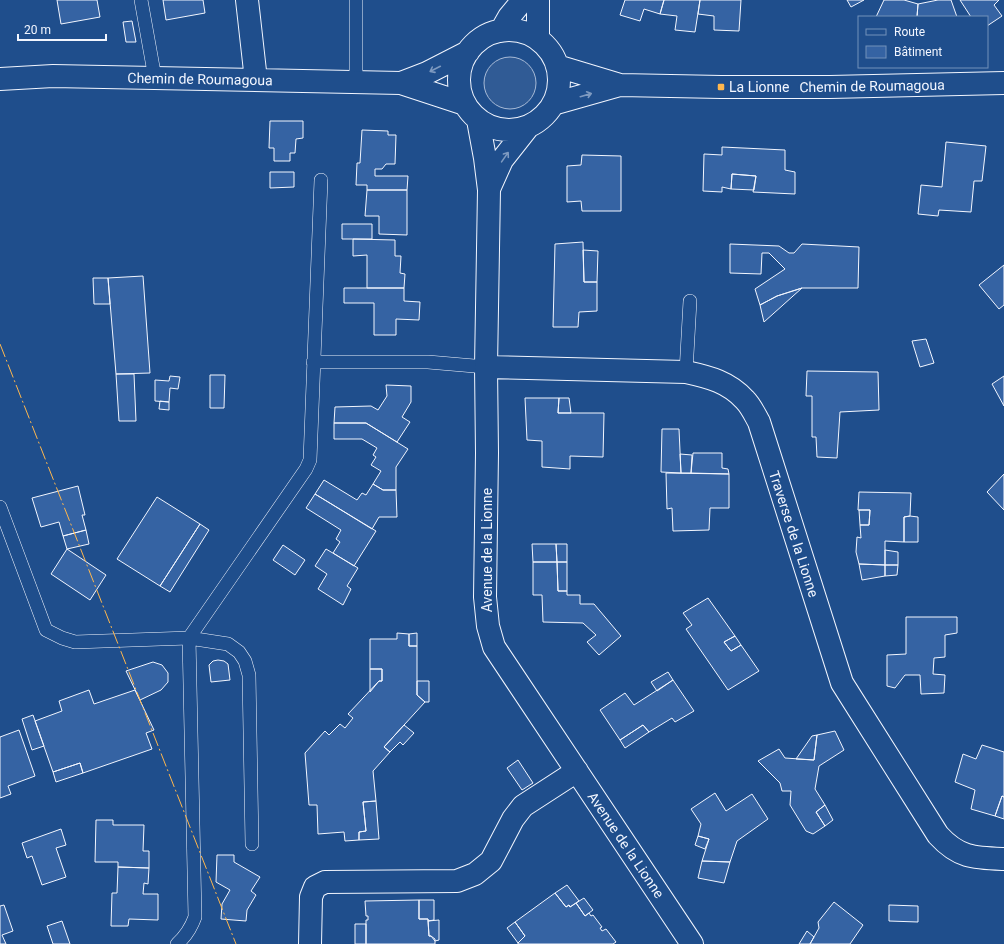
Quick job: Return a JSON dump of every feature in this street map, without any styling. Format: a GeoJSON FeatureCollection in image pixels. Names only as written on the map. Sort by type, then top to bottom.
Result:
{"type":"FeatureCollection","features":[{"type":"Feature","properties":{"kind":"street"},"geometry":{"type":"LineString","coordinates":[[247,0],[256,80]]}},
{"type":"Feature","properties":{"kind":"street"},"geometry":{"type":"LineString","coordinates":[[501,31],[523,0]]}},
{"type":"Feature","properties":{"kind":"street"},"geometry":{"type":"LineString","coordinates":[[538,0],[538,38]]}},
{"type":"Feature","properties":{"kind":"street"},"geometry":{"type":"LineString","coordinates":[[501,31],[520,31],[538,38],[550,50],[558,66],[559,85],[553,104],[542,118],[528,127],[511,131],[494,128],[472,112],[459,87],[460,69],[468,52],[482,38],[501,31]]}},
{"type":"Feature","properties":{"kind":"street","name":"Chemin de Roumagoua"},"geometry":{"type":"LineString","coordinates":[[401,83],[427,73],[468,52]]}},
{"type":"Feature","properties":{"kind":"street","name":"Chemin de Roumagoua"},"geometry":{"type":"LineString","coordinates":[[558,66],[620,85],[830,87],[1004,83]]}},
{"type":"Feature","properties":{"kind":"street","name":"Chemin de Roumagoua"},"geometry":{"type":"LineString","coordinates":[[0,79],[53,76],[401,83],[472,112]]}},
{"type":"Feature","properties":{"kind":"street","name":"Chemin de Roumagoua"},"geometry":{"type":"LineString","coordinates":[[553,104],[620,85]]}},
{"type":"Feature","properties":{"kind":"street","name":"Avenue de la Lionne"},"geometry":{"type":"LineString","coordinates":[[472,112],[485,158],[489,190],[486,367],[487,453],[484,597],[488,626],[494,647],[692,944]]}},
{"type":"Feature","properties":{"kind":"street","name":"Avenue de la Lionne"},"geometry":{"type":"LineString","coordinates":[[489,190],[502,160],[528,127]]}},
{"type":"Feature","properties":{"kind":"street","name":"Traverse de la Lionne"},"geometry":{"type":"LineString","coordinates":[[486,367],[686,372],[715,379],[730,387],[745,400],[759,422],[842,683],[938,835],[951,847],[966,856],[1004,859]]}},
{"type":"Feature","properties":{"kind":"street"},"geometry":{"type":"LineString","coordinates":[[310,944],[311,897],[315,887],[325,882],[457,881],[475,874],[491,861],[512,819],[523,806],[577,771]]}},
{"type":"Feature","properties":{"kind":"lane"},"geometry":{"type":"LineString","coordinates":[[142,0],[155,78]]}},
{"type":"Feature","properties":{"kind":"lane"},"geometry":{"type":"LineString","coordinates":[[356,0],[356,82]]}},
{"type":"Feature","properties":{"kind":"lane"},"geometry":{"type":"LineString","coordinates":[[177,944],[186,936],[192,926],[195,917],[196,903],[189,638],[306,469],[310,460],[321,180]]}},
{"type":"Feature","properties":{"kind":"lane"},"geometry":{"type":"LineString","coordinates":[[686,372],[690,301]]}},
{"type":"Feature","properties":{"kind":"lane"},"geometry":{"type":"LineString","coordinates":[[313,362],[428,362],[486,367]]}},
{"type":"Feature","properties":{"kind":"lane"},"geometry":{"type":"LineString","coordinates":[[0,507],[46,630],[62,638],[75,642],[189,638],[228,644],[239,652],[245,661],[249,675],[252,844]]}},
{"type":"Feature","properties":{"kind":"shaded area"},"geometry":{"type":"Polygon","coordinates":[[[510,57],[520,59],[528,65],[534,73],[536,83],[534,93],[528,101],[520,107],[510,109],[500,107],[492,101],[486,93],[484,83],[486,73],[492,65],[500,59],[510,57]]]}},
{"type":"Feature","properties":{"kind":"building"},"geometry":{"type":"Polygon","coordinates":[[[57,0],[97,0],[100,17],[61,24],[57,0]]]}},
{"type":"Feature","properties":{"kind":"building"},"geometry":{"type":"Polygon","coordinates":[[[163,0],[203,0],[205,13],[166,20],[163,0]]]}},
{"type":"Feature","properties":{"kind":"building"},"geometry":{"type":"Polygon","coordinates":[[[625,0],[664,0],[660,14],[644,9],[640,21],[620,15],[625,0]]]}},
{"type":"Feature","properties":{"kind":"building"},"geometry":{"type":"Polygon","coordinates":[[[664,0],[700,0],[695,32],[675,30],[677,16],[660,14],[664,0]]]}},
{"type":"Feature","properties":{"kind":"building"},"geometry":{"type":"Polygon","coordinates":[[[700,0],[741,0],[739,31],[714,30],[714,16],[698,14],[700,0]]]}},
{"type":"Feature","properties":{"kind":"building"},"geometry":{"type":"Polygon","coordinates":[[[847,0],[864,0],[851,7],[847,0]]]}},
{"type":"Feature","properties":{"kind":"building"},"geometry":{"type":"Polygon","coordinates":[[[884,0],[904,0],[918,4],[917,16],[876,16],[884,0]]]}},
{"type":"Feature","properties":{"kind":"building"},"geometry":{"type":"Polygon","coordinates":[[[938,0],[951,0],[957,16],[917,16],[918,4],[938,0]]]}},
{"type":"Feature","properties":{"kind":"building"},"geometry":{"type":"Polygon","coordinates":[[[960,0],[999,0],[994,5],[1002,16],[988,25],[988,16],[970,16],[960,0]]]}},
{"type":"Feature","properties":{"kind":"building"},"geometry":{"type":"Polygon","coordinates":[[[132,21],[136,42],[126,42],[123,22],[132,21]]]}},
{"type":"Feature","properties":{"kind":"building"},"geometry":{"type":"Polygon","coordinates":[[[270,121],[303,121],[303,138],[296,139],[295,153],[290,153],[290,161],[274,161],[274,148],[269,148],[270,121]]]}},
{"type":"Feature","properties":{"kind":"building"},"geometry":{"type":"Polygon","coordinates":[[[362,130],[388,131],[388,135],[396,135],[395,164],[386,164],[382,169],[375,169],[375,176],[408,176],[407,190],[367,190],[367,185],[356,185],[357,163],[360,163],[362,130]]]}},
{"type":"Feature","properties":{"kind":"building"},"geometry":{"type":"Polygon","coordinates":[[[946,142],[986,146],[982,181],[974,181],[971,212],[939,210],[938,216],[918,214],[921,185],[942,187],[946,142]]]}},
{"type":"Feature","properties":{"kind":"building"},"geometry":{"type":"Polygon","coordinates":[[[722,147],[785,150],[785,170],[795,172],[795,194],[753,192],[756,176],[732,174],[731,189],[722,187],[722,192],[703,191],[704,154],[722,155],[722,147]]]}},
{"type":"Feature","properties":{"kind":"building"},"geometry":{"type":"Polygon","coordinates":[[[582,155],[621,156],[621,211],[582,211],[581,201],[567,202],[567,166],[581,165],[582,155]]]}},
{"type":"Feature","properties":{"kind":"building"},"geometry":{"type":"Polygon","coordinates":[[[270,172],[294,172],[294,187],[270,188],[270,172]]]}},
{"type":"Feature","properties":{"kind":"building"},"geometry":{"type":"Polygon","coordinates":[[[732,174],[756,176],[754,190],[731,189],[732,174]]]}},
{"type":"Feature","properties":{"kind":"building"},"geometry":{"type":"Polygon","coordinates":[[[367,190],[407,190],[407,235],[379,234],[379,216],[365,216],[367,190]]]}},
{"type":"Feature","properties":{"kind":"building"},"geometry":{"type":"Polygon","coordinates":[[[342,224],[372,224],[372,239],[342,239],[342,224]]]}},
{"type":"Feature","properties":{"kind":"building"},"geometry":{"type":"Polygon","coordinates":[[[353,239],[395,240],[395,256],[401,256],[400,273],[405,274],[404,288],[367,288],[367,255],[353,256],[353,239]]]}},
{"type":"Feature","properties":{"kind":"building"},"geometry":{"type":"Polygon","coordinates":[[[583,242],[584,282],[597,282],[597,311],[579,312],[578,327],[553,327],[555,244],[583,242]]]}},
{"type":"Feature","properties":{"kind":"building"},"geometry":{"type":"Polygon","coordinates":[[[730,244],[779,246],[789,253],[794,253],[802,244],[859,247],[858,288],[802,288],[777,296],[760,305],[755,289],[785,269],[769,253],[762,253],[761,274],[730,273],[730,244]]]}},
{"type":"Feature","properties":{"kind":"building"},"geometry":{"type":"Polygon","coordinates":[[[583,250],[598,251],[597,282],[584,282],[583,250]]]}},
{"type":"Feature","properties":{"kind":"building"},"geometry":{"type":"Polygon","coordinates":[[[1004,265],[1004,305],[999,309],[979,285],[1004,265]]]}},
{"type":"Feature","properties":{"kind":"building"},"geometry":{"type":"Polygon","coordinates":[[[143,276],[150,373],[116,374],[108,278],[143,276]]]}},
{"type":"Feature","properties":{"kind":"building"},"geometry":{"type":"Polygon","coordinates":[[[93,278],[108,278],[110,304],[94,304],[93,278]]]}},
{"type":"Feature","properties":{"kind":"building"},"geometry":{"type":"Polygon","coordinates":[[[344,288],[404,288],[404,301],[420,302],[419,320],[396,319],[396,335],[374,335],[374,303],[344,303],[344,288]]]}},
{"type":"Feature","properties":{"kind":"building"},"geometry":{"type":"Polygon","coordinates":[[[802,288],[764,322],[760,305],[777,296],[802,288]]]}},
{"type":"Feature","properties":{"kind":"building"},"geometry":{"type":"Polygon","coordinates":[[[926,339],[934,363],[920,367],[912,341],[926,339]]]}},
{"type":"Feature","properties":{"kind":"building"},"geometry":{"type":"Polygon","coordinates":[[[807,371],[878,372],[879,410],[840,412],[837,458],[817,457],[816,437],[812,437],[812,396],[806,396],[807,371]]]}},
{"type":"Feature","properties":{"kind":"building"},"geometry":{"type":"Polygon","coordinates":[[[116,374],[134,374],[136,421],[119,421],[116,374]]]}},
{"type":"Feature","properties":{"kind":"building"},"geometry":{"type":"Polygon","coordinates":[[[210,375],[225,375],[224,408],[210,408],[210,375]]]}},
{"type":"Feature","properties":{"kind":"building"},"geometry":{"type":"Polygon","coordinates":[[[170,376],[180,377],[178,389],[170,388],[169,402],[155,401],[155,380],[169,381],[170,376]]]}},
{"type":"Feature","properties":{"kind":"building"},"geometry":{"type":"Polygon","coordinates":[[[1004,376],[1004,406],[992,384],[1004,376]]]}},
{"type":"Feature","properties":{"kind":"building"},"geometry":{"type":"Polygon","coordinates":[[[386,385],[411,386],[411,402],[402,417],[410,422],[397,442],[366,423],[334,423],[335,407],[371,406],[378,410],[387,396],[386,385]]]}},
{"type":"Feature","properties":{"kind":"building"},"geometry":{"type":"Polygon","coordinates":[[[525,398],[559,398],[558,413],[604,413],[603,457],[570,456],[570,469],[542,467],[542,441],[527,440],[525,398]]]}},
{"type":"Feature","properties":{"kind":"building"},"geometry":{"type":"Polygon","coordinates":[[[559,398],[569,398],[571,413],[558,413],[559,398]]]}},
{"type":"Feature","properties":{"kind":"building"},"geometry":{"type":"Polygon","coordinates":[[[160,401],[169,402],[169,410],[159,409],[160,401]]]}},
{"type":"Feature","properties":{"kind":"building"},"geometry":{"type":"Polygon","coordinates":[[[334,423],[366,423],[408,449],[396,467],[396,490],[383,490],[373,484],[381,471],[371,465],[376,457],[373,455],[377,448],[362,439],[334,439],[334,423]]]}},
{"type":"Feature","properties":{"kind":"building"},"geometry":{"type":"Polygon","coordinates":[[[662,429],[679,429],[681,473],[661,472],[662,429]]]}},
{"type":"Feature","properties":{"kind":"building"},"geometry":{"type":"Polygon","coordinates":[[[693,453],[722,453],[722,468],[728,469],[729,474],[691,473],[693,453]]]}},
{"type":"Feature","properties":{"kind":"building"},"geometry":{"type":"Polygon","coordinates":[[[680,454],[692,455],[691,473],[681,473],[680,454]]]}},
{"type":"Feature","properties":{"kind":"building"},"geometry":{"type":"Polygon","coordinates":[[[666,473],[729,474],[729,508],[710,508],[709,530],[673,531],[672,508],[667,509],[666,473]]]}},
{"type":"Feature","properties":{"kind":"building"},"geometry":{"type":"Polygon","coordinates":[[[1004,474],[1004,510],[987,492],[1004,474]]]}},
{"type":"Feature","properties":{"kind":"building"},"geometry":{"type":"Polygon","coordinates":[[[324,480],[357,500],[362,493],[366,495],[373,484],[383,490],[396,490],[397,517],[379,517],[372,529],[315,494],[324,480]]]}},
{"type":"Feature","properties":{"kind":"building"},"geometry":{"type":"Polygon","coordinates":[[[78,486],[85,515],[82,515],[86,530],[63,536],[59,522],[41,527],[32,498],[78,486]]]}},
{"type":"Feature","properties":{"kind":"building"},"geometry":{"type":"Polygon","coordinates":[[[859,492],[911,493],[910,516],[904,517],[904,542],[885,541],[885,565],[859,564],[856,552],[857,537],[861,538],[860,525],[869,525],[870,510],[858,510],[859,492]]]}},
{"type":"Feature","properties":{"kind":"building"},"geometry":{"type":"Polygon","coordinates":[[[315,494],[376,531],[354,566],[333,553],[340,542],[336,539],[341,530],[306,508],[315,494]]]}},
{"type":"Feature","properties":{"kind":"building"},"geometry":{"type":"Polygon","coordinates":[[[157,497],[200,524],[160,586],[117,559],[157,497]]]}},
{"type":"Feature","properties":{"kind":"building"},"geometry":{"type":"Polygon","coordinates":[[[859,510],[870,510],[869,525],[860,525],[859,510]]]}},
{"type":"Feature","properties":{"kind":"building"},"geometry":{"type":"Polygon","coordinates":[[[904,517],[918,517],[918,542],[904,542],[904,517]]]}},
{"type":"Feature","properties":{"kind":"building"},"geometry":{"type":"Polygon","coordinates":[[[200,524],[209,530],[170,592],[160,586],[200,524]]]}},
{"type":"Feature","properties":{"kind":"building"},"geometry":{"type":"Polygon","coordinates":[[[86,530],[89,544],[67,549],[63,536],[86,530]]]}},
{"type":"Feature","properties":{"kind":"building"},"geometry":{"type":"Polygon","coordinates":[[[532,544],[556,544],[557,562],[533,562],[532,544]]]}},
{"type":"Feature","properties":{"kind":"building"},"geometry":{"type":"Polygon","coordinates":[[[556,544],[567,544],[567,562],[557,562],[556,544]]]}},
{"type":"Feature","properties":{"kind":"building"},"geometry":{"type":"Polygon","coordinates":[[[283,545],[305,560],[295,575],[273,560],[283,545]]]}},
{"type":"Feature","properties":{"kind":"building"},"geometry":{"type":"Polygon","coordinates":[[[67,549],[106,575],[90,600],[51,574],[67,549]]]}},
{"type":"Feature","properties":{"kind":"building"},"geometry":{"type":"Polygon","coordinates":[[[326,549],[358,568],[347,586],[351,589],[343,605],[318,589],[327,574],[315,566],[326,549]]]}},
{"type":"Feature","properties":{"kind":"building"},"geometry":{"type":"Polygon","coordinates":[[[885,550],[898,552],[898,565],[885,565],[885,550]]]}},
{"type":"Feature","properties":{"kind":"building"},"geometry":{"type":"Polygon","coordinates":[[[533,562],[557,562],[558,591],[567,591],[567,595],[580,595],[580,604],[594,604],[621,636],[599,655],[587,642],[596,635],[583,623],[543,622],[542,595],[533,595],[533,562]]]}},
{"type":"Feature","properties":{"kind":"building"},"geometry":{"type":"Polygon","coordinates":[[[557,562],[567,562],[567,591],[558,591],[557,562]]]}},
{"type":"Feature","properties":{"kind":"building"},"geometry":{"type":"Polygon","coordinates":[[[859,564],[885,565],[885,576],[862,580],[859,564]]]}},
{"type":"Feature","properties":{"kind":"building"},"geometry":{"type":"Polygon","coordinates":[[[885,565],[898,565],[897,575],[885,576],[885,565]]]}},
{"type":"Feature","properties":{"kind":"building"},"geometry":{"type":"Polygon","coordinates":[[[708,598],[735,636],[724,642],[731,651],[741,645],[759,671],[728,690],[686,629],[692,625],[683,613],[708,598]]]}},
{"type":"Feature","properties":{"kind":"building"},"geometry":{"type":"Polygon","coordinates":[[[906,617],[957,617],[957,633],[945,635],[945,657],[934,658],[933,674],[945,675],[944,693],[921,694],[920,675],[905,675],[895,688],[887,686],[887,655],[906,654],[906,617]]]}},
{"type":"Feature","properties":{"kind":"building"},"geometry":{"type":"Polygon","coordinates":[[[397,633],[409,634],[409,646],[417,646],[417,695],[425,702],[384,747],[390,752],[373,771],[376,801],[363,802],[366,831],[359,832],[359,840],[345,841],[344,832],[318,834],[317,805],[309,805],[305,753],[325,731],[329,735],[340,724],[345,728],[353,718],[348,714],[379,681],[382,681],[382,669],[370,669],[370,639],[397,639],[397,633]]]}},
{"type":"Feature","properties":{"kind":"building"},"geometry":{"type":"Polygon","coordinates":[[[417,633],[417,646],[409,646],[409,634],[417,633]]]}},
{"type":"Feature","properties":{"kind":"building"},"geometry":{"type":"Polygon","coordinates":[[[735,636],[741,645],[731,651],[724,642],[735,636]]]}},
{"type":"Feature","properties":{"kind":"building"},"geometry":{"type":"Polygon","coordinates":[[[213,661],[224,661],[228,664],[230,680],[211,682],[209,665],[213,661]]]}},
{"type":"Feature","properties":{"kind":"building"},"geometry":{"type":"Polygon","coordinates":[[[153,662],[162,665],[168,673],[168,682],[161,690],[140,700],[126,671],[153,662]]]}},
{"type":"Feature","properties":{"kind":"building"},"geometry":{"type":"Polygon","coordinates":[[[370,669],[382,669],[382,681],[379,681],[370,692],[370,669]]]}},
{"type":"Feature","properties":{"kind":"building"},"geometry":{"type":"Polygon","coordinates":[[[668,672],[673,680],[657,691],[651,682],[668,672]]]}},
{"type":"Feature","properties":{"kind":"building"},"geometry":{"type":"Polygon","coordinates":[[[673,680],[694,711],[675,722],[672,718],[649,732],[643,725],[620,740],[600,710],[625,693],[634,705],[673,680]]]}},
{"type":"Feature","properties":{"kind":"building"},"geometry":{"type":"Polygon","coordinates":[[[417,681],[429,681],[429,702],[425,702],[417,695],[417,681]]]}},
{"type":"Feature","properties":{"kind":"building"},"geometry":{"type":"Polygon","coordinates":[[[89,690],[94,704],[135,690],[154,730],[146,733],[152,749],[83,773],[80,763],[53,772],[35,721],[62,711],[59,701],[89,690]]]}},
{"type":"Feature","properties":{"kind":"building"},"geometry":{"type":"Polygon","coordinates":[[[33,715],[44,746],[32,750],[22,719],[33,715]]]}},
{"type":"Feature","properties":{"kind":"building"},"geometry":{"type":"Polygon","coordinates":[[[404,725],[414,733],[403,745],[400,742],[390,752],[384,747],[404,725]]]}},
{"type":"Feature","properties":{"kind":"building"},"geometry":{"type":"Polygon","coordinates":[[[643,725],[649,732],[625,748],[620,740],[643,725]]]}},
{"type":"Feature","properties":{"kind":"building"},"geometry":{"type":"Polygon","coordinates":[[[19,730],[35,776],[8,786],[11,794],[0,798],[0,737],[19,730]]]}},
{"type":"Feature","properties":{"kind":"building"},"geometry":{"type":"Polygon","coordinates":[[[835,731],[844,750],[819,766],[815,789],[825,805],[816,812],[825,826],[813,834],[806,831],[790,805],[791,791],[782,791],[780,783],[758,761],[779,749],[785,758],[814,760],[817,735],[835,731]]]}},
{"type":"Feature","properties":{"kind":"building"},"geometry":{"type":"Polygon","coordinates":[[[817,735],[814,760],[796,759],[812,736],[817,735]]]}},
{"type":"Feature","properties":{"kind":"building"},"geometry":{"type":"Polygon","coordinates":[[[982,745],[1004,752],[1004,797],[1002,796],[995,816],[971,809],[975,790],[955,782],[963,754],[976,759],[982,745]]]}},
{"type":"Feature","properties":{"kind":"building"},"geometry":{"type":"Polygon","coordinates":[[[518,760],[533,783],[522,790],[507,768],[518,760]]]}},
{"type":"Feature","properties":{"kind":"building"},"geometry":{"type":"Polygon","coordinates":[[[80,763],[83,773],[56,782],[53,772],[80,763]]]}},
{"type":"Feature","properties":{"kind":"building"},"geometry":{"type":"Polygon","coordinates":[[[715,793],[726,811],[752,794],[768,819],[737,841],[730,862],[702,861],[709,839],[698,836],[701,824],[691,809],[715,793]]]}},
{"type":"Feature","properties":{"kind":"building"},"geometry":{"type":"Polygon","coordinates":[[[1002,796],[1004,797],[1004,819],[995,816],[1002,796]]]}},
{"type":"Feature","properties":{"kind":"building"},"geometry":{"type":"Polygon","coordinates":[[[376,801],[379,839],[359,840],[359,832],[366,831],[363,802],[376,801]]]}},
{"type":"Feature","properties":{"kind":"building"},"geometry":{"type":"Polygon","coordinates":[[[825,805],[833,820],[825,826],[816,812],[825,805]]]}},
{"type":"Feature","properties":{"kind":"building"},"geometry":{"type":"Polygon","coordinates":[[[96,820],[113,820],[113,825],[144,825],[143,851],[149,851],[149,868],[118,867],[118,862],[95,862],[96,820]]]}},
{"type":"Feature","properties":{"kind":"building"},"geometry":{"type":"Polygon","coordinates":[[[61,829],[66,845],[56,848],[66,877],[42,885],[32,856],[27,858],[22,843],[61,829]]]}},
{"type":"Feature","properties":{"kind":"building"},"geometry":{"type":"Polygon","coordinates":[[[698,836],[709,839],[705,849],[695,845],[698,836]]]}},
{"type":"Feature","properties":{"kind":"building"},"geometry":{"type":"Polygon","coordinates":[[[217,855],[234,855],[234,862],[260,877],[251,891],[256,895],[247,910],[246,921],[221,919],[222,904],[230,890],[216,882],[217,855]]]}},
{"type":"Feature","properties":{"kind":"building"},"geometry":{"type":"Polygon","coordinates":[[[702,861],[730,862],[724,883],[698,878],[702,861]]]}},
{"type":"Feature","properties":{"kind":"building"},"geometry":{"type":"Polygon","coordinates":[[[118,867],[149,868],[148,884],[144,883],[143,894],[158,894],[158,920],[129,919],[128,926],[111,926],[112,893],[117,893],[118,867]]]}},
{"type":"Feature","properties":{"kind":"building"},"geometry":{"type":"Polygon","coordinates":[[[567,885],[579,901],[570,907],[569,905],[566,907],[555,893],[567,885]]]}},
{"type":"Feature","properties":{"kind":"building"},"geometry":{"type":"Polygon","coordinates":[[[555,893],[566,907],[569,905],[570,907],[576,903],[585,916],[589,913],[591,916],[593,915],[602,927],[600,928],[602,931],[606,929],[616,942],[613,944],[518,944],[525,936],[515,922],[555,893]]]}},
{"type":"Feature","properties":{"kind":"building"},"geometry":{"type":"Polygon","coordinates":[[[584,898],[593,910],[585,916],[576,903],[584,898]]]}},
{"type":"Feature","properties":{"kind":"building"},"geometry":{"type":"Polygon","coordinates":[[[419,900],[434,900],[434,920],[428,921],[428,919],[419,919],[419,900]]]}},
{"type":"Feature","properties":{"kind":"building"},"geometry":{"type":"Polygon","coordinates":[[[419,900],[419,919],[428,919],[429,936],[435,939],[435,944],[366,944],[366,920],[368,920],[368,916],[366,916],[365,901],[419,900]]]}},
{"type":"Feature","properties":{"kind":"building"},"geometry":{"type":"Polygon","coordinates":[[[834,902],[863,925],[850,944],[810,944],[819,928],[818,922],[834,902]]]}},
{"type":"Feature","properties":{"kind":"building"},"geometry":{"type":"Polygon","coordinates":[[[4,905],[13,931],[2,935],[6,944],[0,944],[0,906],[4,905]]]}},
{"type":"Feature","properties":{"kind":"building"},"geometry":{"type":"Polygon","coordinates":[[[889,905],[918,906],[918,922],[889,921],[889,905]]]}},
{"type":"Feature","properties":{"kind":"building"},"geometry":{"type":"Polygon","coordinates":[[[439,920],[439,940],[435,941],[431,936],[429,936],[428,921],[439,920]]]}},
{"type":"Feature","properties":{"kind":"building"},"geometry":{"type":"Polygon","coordinates":[[[62,921],[70,944],[53,944],[47,926],[62,921]]]}},
{"type":"Feature","properties":{"kind":"building"},"geometry":{"type":"Polygon","coordinates":[[[515,922],[525,936],[518,943],[507,928],[515,922]]]}},
{"type":"Feature","properties":{"kind":"building"},"geometry":{"type":"Polygon","coordinates":[[[355,924],[366,924],[366,944],[355,944],[355,924]]]}},
{"type":"Feature","properties":{"kind":"building"},"geometry":{"type":"Polygon","coordinates":[[[807,931],[814,937],[810,944],[799,944],[807,931]]]}},
{"type":"Feature","properties":{"kind":"power"},"geometry":{"type":"LineString","coordinates":[[0,344],[236,944]]}},
{"type":"Feature","properties":{"kind":"place","name":"La Lionne"},"geometry":{"type":"Point","coordinates":[721,87]}}]}
